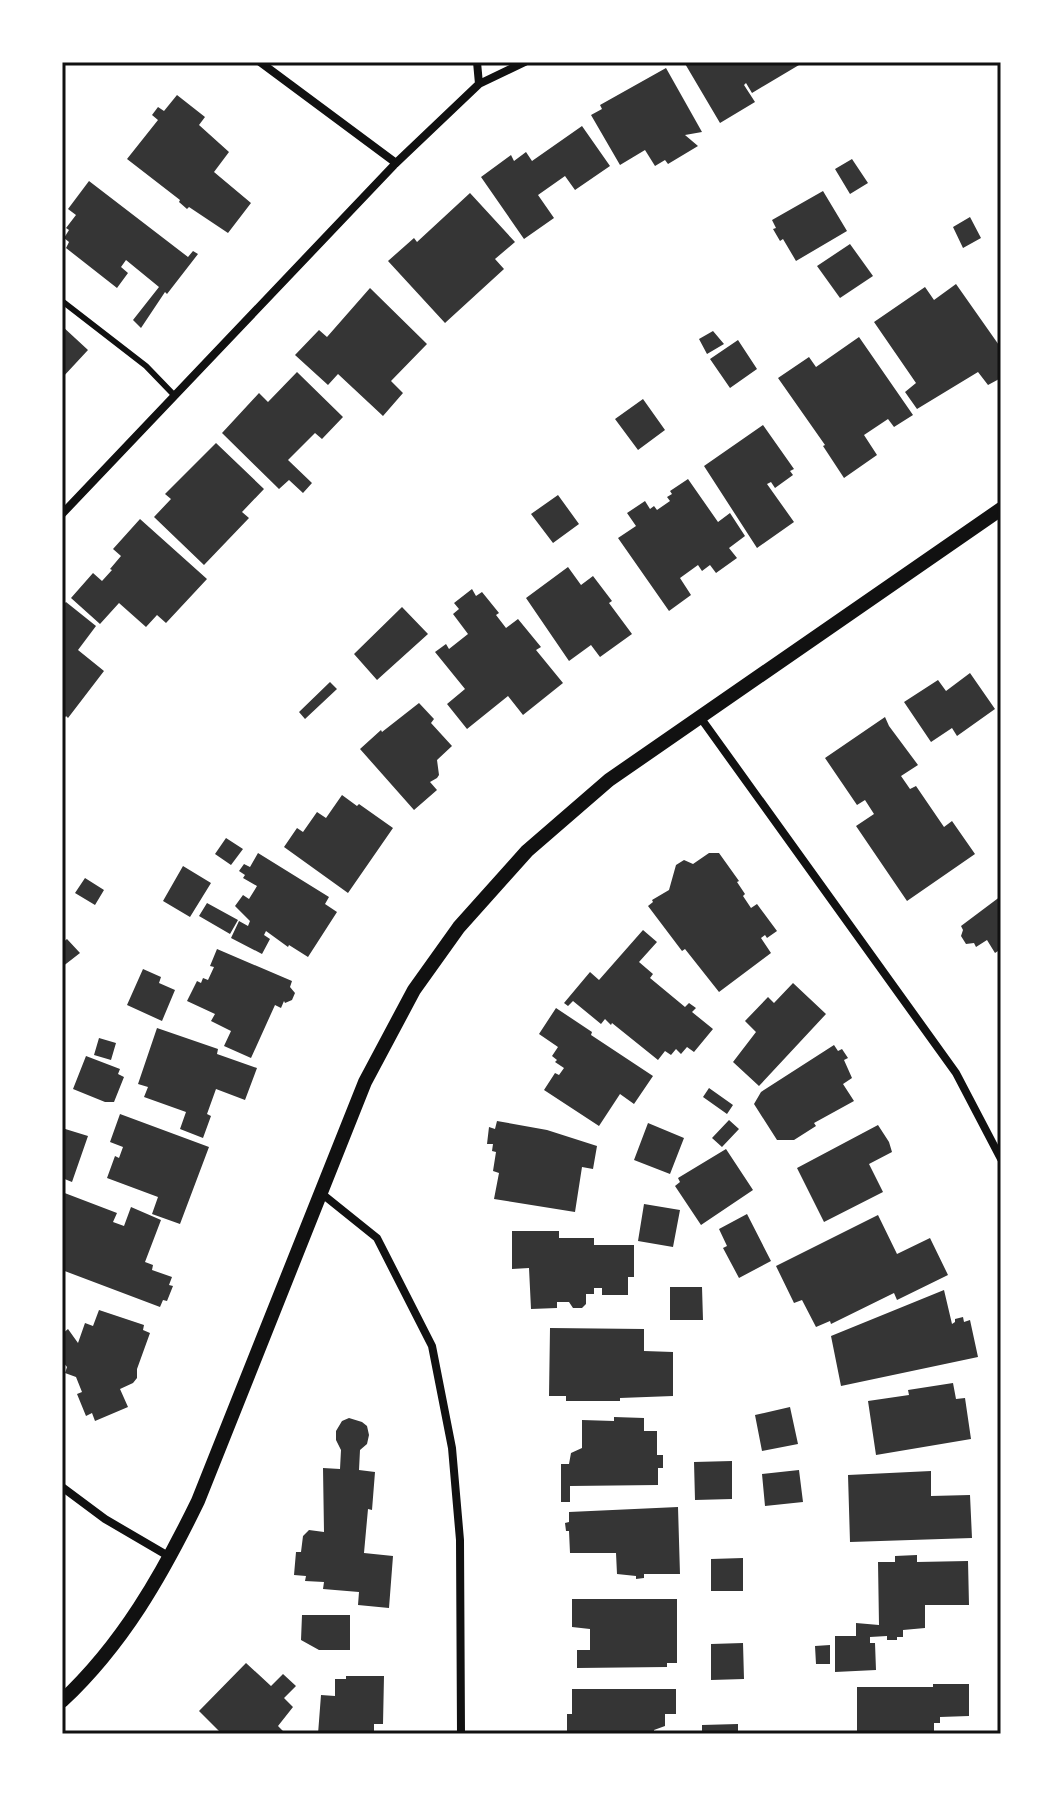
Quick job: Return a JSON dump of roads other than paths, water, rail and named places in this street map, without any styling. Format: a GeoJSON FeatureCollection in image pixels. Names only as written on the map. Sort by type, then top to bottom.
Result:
{"type":"FeatureCollection","features":[{"type":"Feature","properties":{"kind":"street"},"geometry":{"type":"LineString","coordinates":[[260,62],[396,163]]}},
{"type":"Feature","properties":{"kind":"street"},"geometry":{"type":"LineString","coordinates":[[477,62],[479,84]]}},
{"type":"Feature","properties":{"kind":"street"},"geometry":{"type":"LineString","coordinates":[[62,514],[396,163],[479,84],[525,62]]}},
{"type":"Feature","properties":{"kind":"street"},"geometry":{"type":"LineString","coordinates":[[62,1701],[88,1677],[134,1618],[170,1557],[198,1501],[365,1082],[414,990],[459,927],[527,851],[609,780],[1001,509]]}},
{"type":"Feature","properties":{"kind":"street"},"geometry":{"type":"LineString","coordinates":[[700,717],[956,1073],[1001,1159]]}},
{"type":"Feature","properties":{"kind":"street"},"geometry":{"type":"LineString","coordinates":[[320,1192],[377,1238],[432,1346],[452,1448],[460,1540],[461,1734]]}},
{"type":"Feature","properties":{"kind":"street"},"geometry":{"type":"LineString","coordinates":[[62,1487],[105,1519],[170,1557]]}},
{"type":"Feature","properties":{"kind":"lane"},"geometry":{"type":"LineString","coordinates":[[62,301],[146,366],[174,395]]}}]}
